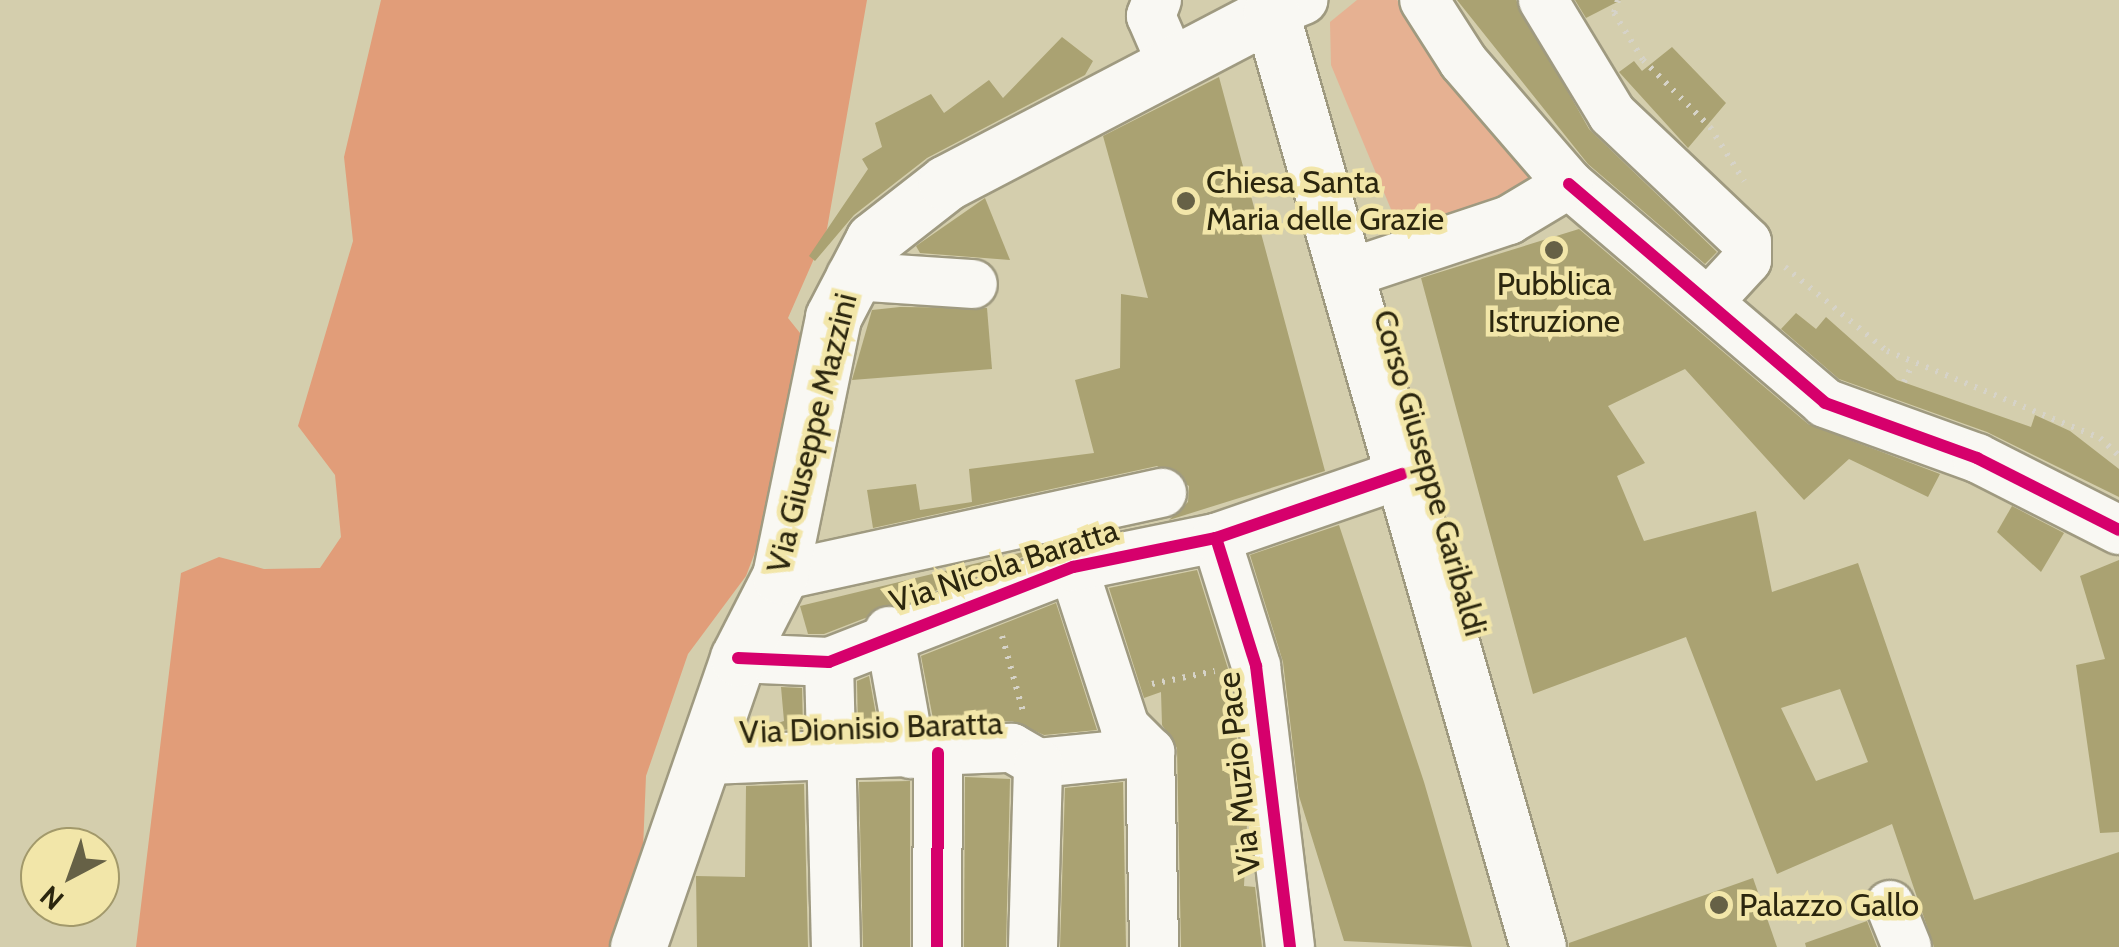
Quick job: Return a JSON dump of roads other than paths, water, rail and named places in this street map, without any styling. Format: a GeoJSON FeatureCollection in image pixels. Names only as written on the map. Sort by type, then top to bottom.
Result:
{"type":"FeatureCollection","features":[{"type":"Feature","properties":{"kind":"main road","name":"Via Giuseppe Mazzini"},"geometry":{"type":"LineString","coordinates":[[638,947],[709,760],[738,658],[780,576],[833,317],[850,276],[909,209],[1170,60],[1287,6]]}},
{"type":"Feature","properties":{"kind":"main road","name":"Corso Giuseppe Garibaldi"},"geometry":{"type":"LineString","coordinates":[[1287,6],[1344,274],[1538,947]]}},
{"type":"Feature","properties":{"kind":"street"},"geometry":{"type":"LineString","coordinates":[[1157,0],[1151,16],[1170,60]]}},
{"type":"Feature","properties":{"kind":"street"},"geometry":{"type":"LineString","coordinates":[[1424,0],[1463,61],[1569,184],[1848,416],[1928,438],[2119,530]]}},
{"type":"Feature","properties":{"kind":"street"},"geometry":{"type":"LineString","coordinates":[[1543,0],[1586,82],[1736,226],[1761,261],[1705,294]]}},
{"type":"Feature","properties":{"kind":"street"},"geometry":{"type":"LineString","coordinates":[[1344,274],[1508,220],[1569,184]]}},
{"type":"Feature","properties":{"kind":"street"},"geometry":{"type":"LineString","coordinates":[[850,276],[974,284]]}},
{"type":"Feature","properties":{"kind":"street","name":"Via Nicola Baratta"},"geometry":{"type":"LineString","coordinates":[[738,658],[828,662],[890,631],[1073,567],[1216,538],[1402,474]]}},
{"type":"Feature","properties":{"kind":"street"},"geometry":{"type":"LineString","coordinates":[[780,576],[1162,493]]}},
{"type":"Feature","properties":{"kind":"street","name":"Via Muzio Pace"},"geometry":{"type":"LineString","coordinates":[[1216,538],[1256,666],[1290,947]]}},
{"type":"Feature","properties":{"kind":"street"},"geometry":{"type":"LineString","coordinates":[[1073,567],[1125,727],[1150,752],[1154,947]]}},
{"type":"Feature","properties":{"kind":"street"},"geometry":{"type":"LineString","coordinates":[[890,631],[924,754],[938,947]]}},
{"type":"Feature","properties":{"kind":"street"},"geometry":{"type":"LineString","coordinates":[[828,662],[836,947]]}},
{"type":"Feature","properties":{"kind":"street","name":"Via Dionisio Baratta"},"geometry":{"type":"LineString","coordinates":[[709,760],[1012,748],[1038,763],[1150,752]]}},
{"type":"Feature","properties":{"kind":"street"},"geometry":{"type":"LineString","coordinates":[[1033,947],[1038,763]]}},
{"type":"Feature","properties":{"kind":"place","name":"Chiesa Santa Maria delle Grazie"},"geometry":{"type":"Point","coordinates":[1186,201]}},
{"type":"Feature","properties":{"kind":"place","name":"Pubblica Istruzione"},"geometry":{"type":"Point","coordinates":[1554,250]}},
{"type":"Feature","properties":{"kind":"place","name":"Palazzo Gallo"},"geometry":{"type":"Point","coordinates":[1719,905]}}]}
